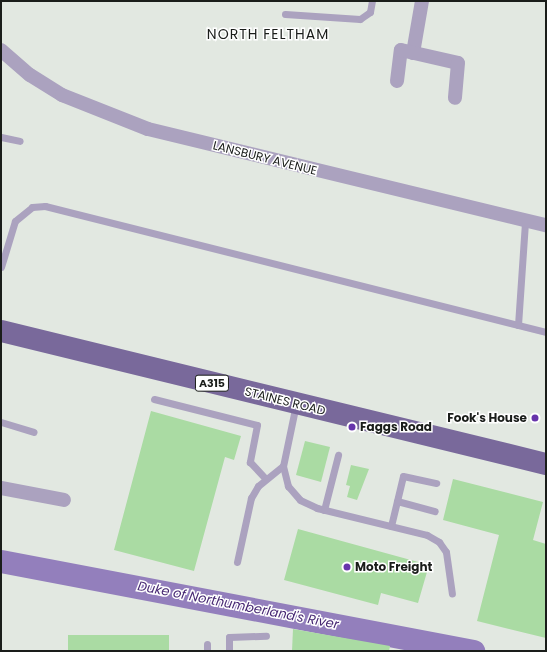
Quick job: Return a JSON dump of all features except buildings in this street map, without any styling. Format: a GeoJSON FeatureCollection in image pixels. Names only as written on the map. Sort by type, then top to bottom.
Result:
{"type":"FeatureCollection","features":[{"type":"Feature","properties":{"kind":"main road","name":"STAINES ROAD"},"geometry":{"type":"LineString","coordinates":[[1,331],[546,464]]}},
{"type":"Feature","properties":{"kind":"street"},"geometry":{"type":"LineString","coordinates":[[412,53],[422,1]]}},
{"type":"Feature","properties":{"kind":"street","name":"LANSBURY AVENUE"},"geometry":{"type":"LineString","coordinates":[[1,50],[30,75],[62,95],[148,129],[524,222],[546,225]]}},
{"type":"Feature","properties":{"kind":"street"},"geometry":{"type":"LineString","coordinates":[[397,81],[401,50],[458,63],[455,98]]}},
{"type":"Feature","properties":{"kind":"street"},"geometry":{"type":"LineString","coordinates":[[1,488],[64,500]]}},
{"type":"Feature","properties":{"kind":"lane"},"geometry":{"type":"LineString","coordinates":[[285,14],[360,19],[370,12],[372,1]]}},
{"type":"Feature","properties":{"kind":"lane"},"geometry":{"type":"LineString","coordinates":[[1,137],[20,141]]}},
{"type":"Feature","properties":{"kind":"lane"},"geometry":{"type":"LineString","coordinates":[[1,267],[15,221],[32,207],[45,206],[546,332]]}},
{"type":"Feature","properties":{"kind":"lane"},"geometry":{"type":"LineString","coordinates":[[518,325],[524,222]]}},
{"type":"Feature","properties":{"kind":"lane"},"geometry":{"type":"LineString","coordinates":[[154,399],[257,425],[250,462],[266,479]]}},
{"type":"Feature","properties":{"kind":"lane"},"geometry":{"type":"LineString","coordinates":[[296,404],[283,466],[288,486],[300,500],[324,510],[427,535],[439,542],[446,552],[452,594]]}},
{"type":"Feature","properties":{"kind":"lane"},"geometry":{"type":"LineString","coordinates":[[1,422],[34,432]]}},
{"type":"Feature","properties":{"kind":"lane"},"geometry":{"type":"LineString","coordinates":[[324,510],[338,455]]}},
{"type":"Feature","properties":{"kind":"lane"},"geometry":{"type":"LineString","coordinates":[[237,562],[251,498],[266,479],[283,466]]}},
{"type":"Feature","properties":{"kind":"lane"},"geometry":{"type":"LineString","coordinates":[[391,526],[403,476],[436,483]]}},
{"type":"Feature","properties":{"kind":"lane"},"geometry":{"type":"LineString","coordinates":[[397,501],[435,511]]}},
{"type":"Feature","properties":{"kind":"lane"},"geometry":{"type":"LineString","coordinates":[[229,651],[229,637],[266,636]]}},
{"type":"Feature","properties":{"kind":"waterway","name":"Duke of Northumberland's River"},"geometry":{"type":"LineString","coordinates":[[1,561],[474,651]]}},
{"type":"Feature","properties":{"kind":"place","name":"Fook's House"},"geometry":{"type":"Point","coordinates":[535,418]}},
{"type":"Feature","properties":{"kind":"place","name":"Faggs Road"},"geometry":{"type":"Point","coordinates":[352,427]}},
{"type":"Feature","properties":{"kind":"place","name":"Moto Freight"},"geometry":{"type":"Point","coordinates":[347,567]}},
{"type":"Feature","properties":{"kind":"district","name":"NORTH FELTHAM"},"geometry":{"type":"Point","coordinates":[268,34]}}]}
